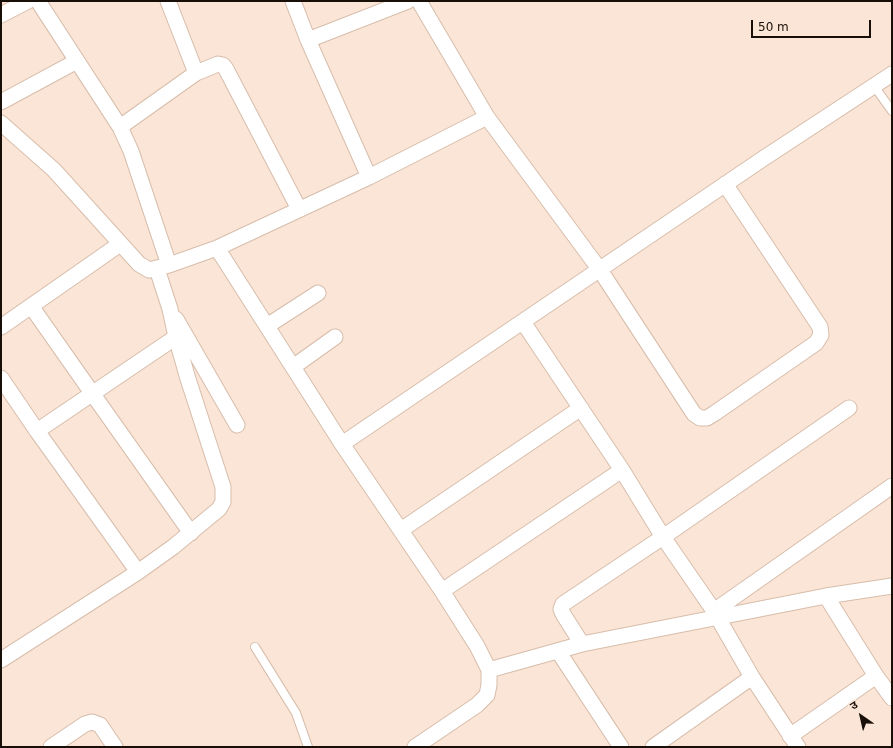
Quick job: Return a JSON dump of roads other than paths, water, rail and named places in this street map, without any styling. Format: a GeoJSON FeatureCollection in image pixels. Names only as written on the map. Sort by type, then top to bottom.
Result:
{"type":"FeatureCollection","features":[{"type":"Feature","properties":{"kind":"street"},"geometry":{"type":"LineString","coordinates":[[1,15],[28,1]]}},
{"type":"Feature","properties":{"kind":"street"},"geometry":{"type":"LineString","coordinates":[[1,660],[138,572],[191,533],[219,509],[224,502],[223,487],[176,337],[163,267],[131,151],[120,126],[38,1]]}},
{"type":"Feature","properties":{"kind":"street"},"geometry":{"type":"LineString","coordinates":[[168,1],[196,73]]}},
{"type":"Feature","properties":{"kind":"street"},"geometry":{"type":"LineString","coordinates":[[293,1],[308,40],[369,177]]}},
{"type":"Feature","properties":{"kind":"street"},"geometry":{"type":"LineString","coordinates":[[308,40],[408,1]]}},
{"type":"Feature","properties":{"kind":"street"},"geometry":{"type":"LineString","coordinates":[[419,1],[487,117],[600,270],[694,414],[700,418],[707,418],[715,413],[816,343],[821,335],[820,327],[725,184]]}},
{"type":"Feature","properties":{"kind":"street"},"geometry":{"type":"LineString","coordinates":[[1,102],[77,62]]}},
{"type":"Feature","properties":{"kind":"street"},"geometry":{"type":"LineString","coordinates":[[120,126],[196,73],[218,64],[223,65],[299,209]]}},
{"type":"Feature","properties":{"kind":"street"},"geometry":{"type":"LineString","coordinates":[[342,444],[725,184],[874,86],[890,79]]}},
{"type":"Feature","properties":{"kind":"street"},"geometry":{"type":"LineString","coordinates":[[1,123],[54,170],[120,244],[143,268],[148,270],[163,267],[216,248],[369,177],[487,117]]}},
{"type":"Feature","properties":{"kind":"street"},"geometry":{"type":"LineString","coordinates":[[1,327],[120,244]]}},
{"type":"Feature","properties":{"kind":"street"},"geometry":{"type":"LineString","coordinates":[[216,248],[342,444],[442,591],[477,646],[489,670],[487,695],[477,705],[415,747]]}},
{"type":"Feature","properties":{"kind":"street"},"geometry":{"type":"LineString","coordinates":[[267,326],[318,293]]}},
{"type":"Feature","properties":{"kind":"street"},"geometry":{"type":"LineString","coordinates":[[31,306],[191,533]]}},
{"type":"Feature","properties":{"kind":"street"},"geometry":{"type":"LineString","coordinates":[[170,309],[191,342],[237,425]]}},
{"type":"Feature","properties":{"kind":"street"},"geometry":{"type":"LineString","coordinates":[[523,322],[622,470],[663,537],[716,614],[752,677],[794,742],[876,676]]}},
{"type":"Feature","properties":{"kind":"street"},"geometry":{"type":"LineString","coordinates":[[37,431],[176,337]]}},
{"type":"Feature","properties":{"kind":"street"},"geometry":{"type":"LineString","coordinates":[[293,367],[336,337]]}},
{"type":"Feature","properties":{"kind":"street"},"geometry":{"type":"LineString","coordinates":[[1,378],[138,572]]}},
{"type":"Feature","properties":{"kind":"street"},"geometry":{"type":"LineString","coordinates":[[401,530],[581,408]]}},
{"type":"Feature","properties":{"kind":"street"},"geometry":{"type":"LineString","coordinates":[[582,644],[563,614],[561,609],[563,604],[663,537],[849,408]]}},
{"type":"Feature","properties":{"kind":"street"},"geometry":{"type":"LineString","coordinates":[[442,591],[622,470]]}},
{"type":"Feature","properties":{"kind":"street"},"geometry":{"type":"LineString","coordinates":[[716,614],[892,486]]}},
{"type":"Feature","properties":{"kind":"street"},"geometry":{"type":"LineString","coordinates":[[489,670],[582,644],[716,614],[892,586]]}},
{"type":"Feature","properties":{"kind":"street"},"geometry":{"type":"LineString","coordinates":[[826,596],[876,676],[892,698]]}},
{"type":"Feature","properties":{"kind":"street"},"geometry":{"type":"LineString","coordinates":[[558,651],[621,747]]}},
{"type":"Feature","properties":{"kind":"street"},"geometry":{"type":"LineString","coordinates":[[653,747],[752,677]]}},
{"type":"Feature","properties":{"kind":"street"},"geometry":{"type":"LineString","coordinates":[[51,747],[85,724],[92,722],[100,725],[116,747]]}},
{"type":"Feature","properties":{"kind":"lane"},"geometry":{"type":"LineString","coordinates":[[874,86],[892,111]]}},
{"type":"Feature","properties":{"kind":"lane"},"geometry":{"type":"LineString","coordinates":[[255,647],[296,713],[308,747]]}}]}
